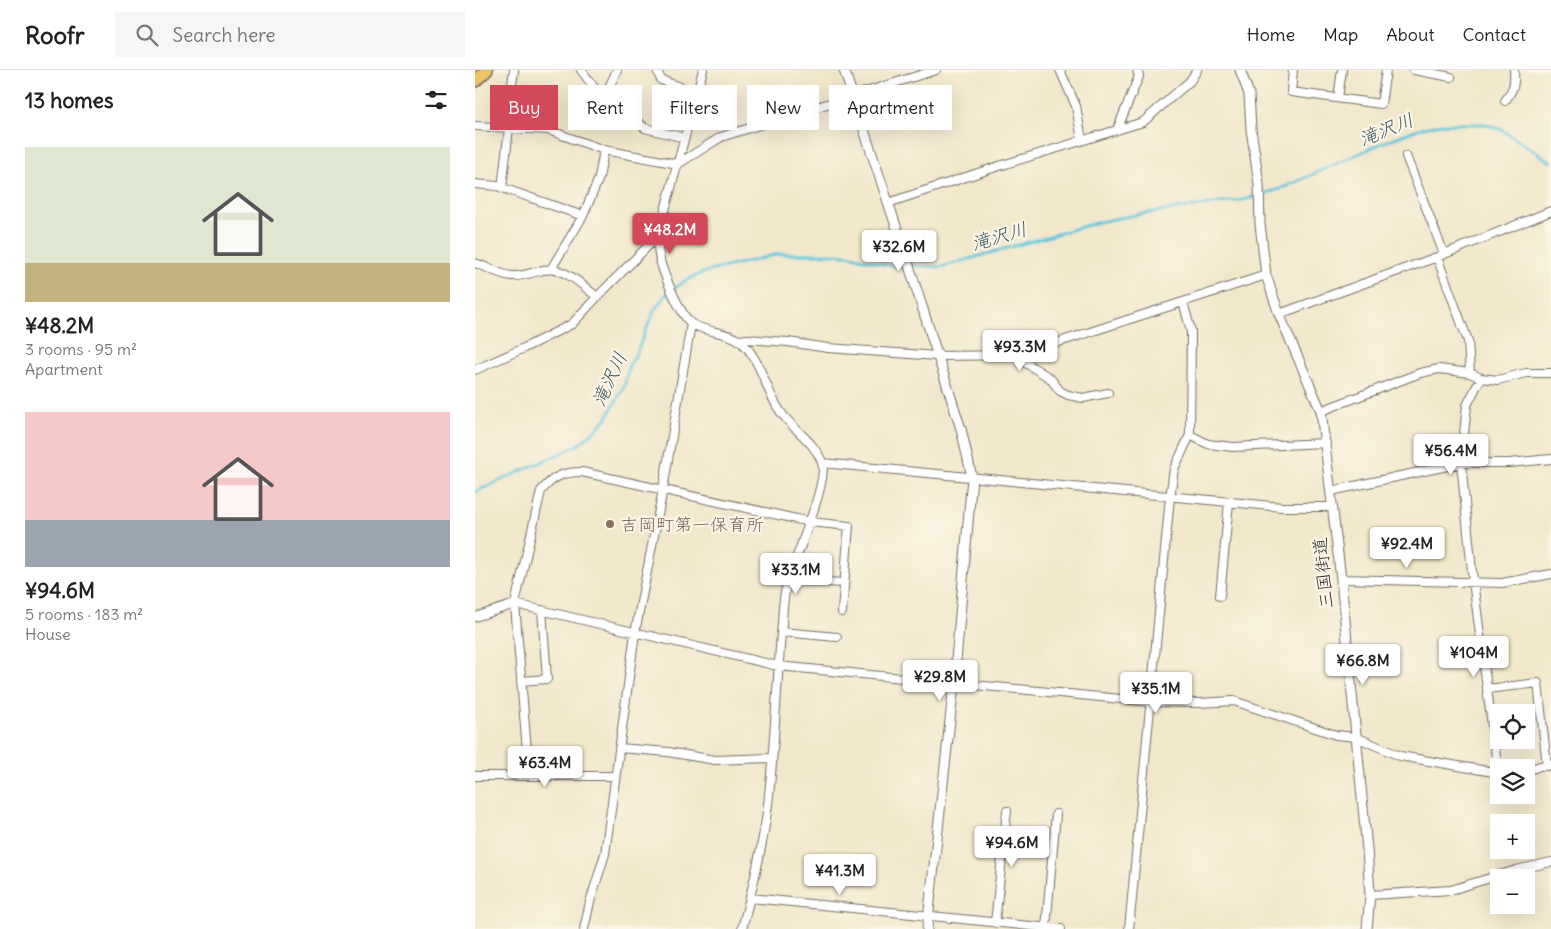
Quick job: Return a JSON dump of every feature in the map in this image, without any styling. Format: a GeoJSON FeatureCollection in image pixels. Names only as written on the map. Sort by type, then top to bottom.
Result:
{"type":"FeatureCollection","features":[{"type":"Feature","properties":{"kind":"main road"},"geometry":{"type":"LineString","coordinates":[[475,80],[487,70]]}},
{"type":"Feature","properties":{"kind":"street"},"geometry":{"type":"LineString","coordinates":[[512,85],[514,70]]}},
{"type":"Feature","properties":{"kind":"street"},"geometry":{"type":"LineString","coordinates":[[581,70],[593,85]]}},
{"type":"Feature","properties":{"kind":"street"},"geometry":{"type":"LineString","coordinates":[[610,85],[617,70]]}},
{"type":"Feature","properties":{"kind":"street"},"geometry":{"type":"LineString","coordinates":[[657,70],[661,80],[675,85]]}},
{"type":"Feature","properties":{"kind":"street"},"geometry":{"type":"LineString","coordinates":[[699,85],[703,70]]}},
{"type":"Feature","properties":{"kind":"street"},"geometry":{"type":"LineString","coordinates":[[844,70],[849,85]]}},
{"type":"Feature","properties":{"kind":"street"},"geometry":{"type":"LineString","coordinates":[[882,85],[915,73],[936,70]]}},
{"type":"Feature","properties":{"kind":"street"},"geometry":{"type":"LineString","coordinates":[[1060,70],[1076,106],[1082,140]]}},
{"type":"Feature","properties":{"kind":"street"},"geometry":{"type":"LineString","coordinates":[[1117,130],[1139,76],[1137,70]]}},
{"type":"Feature","properties":{"kind":"street"},"geometry":{"type":"LineString","coordinates":[[888,203],[999,166],[1143,122],[1189,81],[1197,70]]}},
{"type":"Feature","properties":{"kind":"street","name":"三国街道"},"geometry":{"type":"LineString","coordinates":[[1240,70],[1249,94],[1266,274],[1279,314],[1321,411],[1326,443],[1341,579],[1370,895],[1367,929]]}},
{"type":"Feature","properties":{"kind":"street"},"geometry":{"type":"LineString","coordinates":[[1293,70],[1291,92],[1381,104],[1386,70]]}},
{"type":"Feature","properties":{"kind":"street"},"geometry":{"type":"LineString","coordinates":[[1338,98],[1342,70]]}},
{"type":"Feature","properties":{"kind":"street"},"geometry":{"type":"LineString","coordinates":[[1415,70],[1451,77]]}},
{"type":"Feature","properties":{"kind":"street"},"geometry":{"type":"LineString","coordinates":[[1505,101],[1515,83],[1514,70]]}},
{"type":"Feature","properties":{"kind":"street"},"geometry":{"type":"LineString","coordinates":[[548,130],[604,150],[678,164],[721,137],[829,103]]}},
{"type":"Feature","properties":{"kind":"street"},"geometry":{"type":"LineString","coordinates":[[475,126],[490,127]]}},
{"type":"Feature","properties":{"kind":"street"},"geometry":{"type":"LineString","coordinates":[[642,126],[645,128],[685,138]]}},
{"type":"Feature","properties":{"kind":"street"},"geometry":{"type":"LineString","coordinates":[[502,188],[507,130]]}},
{"type":"Feature","properties":{"kind":"street"},"geometry":{"type":"LineString","coordinates":[[687,130],[658,236],[659,256],[665,277],[683,313],[691,324],[739,340],[788,342],[828,348],[937,356],[1019,355],[1266,274]]}},
{"type":"Feature","properties":{"kind":"street"},"geometry":{"type":"LineString","coordinates":[[863,130],[961,429],[972,477],[954,684],[927,929]]}},
{"type":"Feature","properties":{"kind":"street"},"geometry":{"type":"LineString","coordinates":[[551,270],[583,216],[599,178],[604,150]]}},
{"type":"Feature","properties":{"kind":"street"},"geometry":{"type":"LineString","coordinates":[[1407,156],[1467,341],[1470,373]]}},
{"type":"Feature","properties":{"kind":"street"},"geometry":{"type":"LineString","coordinates":[[475,184],[488,184],[502,188],[583,216]]}},
{"type":"Feature","properties":{"kind":"street"},"geometry":{"type":"LineString","coordinates":[[1279,314],[1440,255],[1551,211]]}},
{"type":"Feature","properties":{"kind":"street"},"geometry":{"type":"LineString","coordinates":[[475,370],[572,324],[658,236]]}},
{"type":"Feature","properties":{"kind":"street"},"geometry":{"type":"LineString","coordinates":[[475,263],[512,276],[558,270],[572,277],[597,297]]}},
{"type":"Feature","properties":{"kind":"street"},"geometry":{"type":"LineString","coordinates":[[1129,929],[1170,497],[1174,469],[1190,435],[1191,331],[1183,302]]}},
{"type":"Feature","properties":{"kind":"street"},"geometry":{"type":"LineString","coordinates":[[584,929],[590,902],[605,854],[635,633],[663,489],[691,324]]}},
{"type":"Feature","properties":{"kind":"street"},"geometry":{"type":"LineString","coordinates":[[739,340],[752,356],[778,409],[810,443],[822,463],[822,475],[810,522],[802,539],[786,586],[778,666],[770,786],[758,865],[741,929]]}},
{"type":"Feature","properties":{"kind":"street"},"geometry":{"type":"LineString","coordinates":[[1013,355],[1050,378],[1059,391],[1068,395],[1083,398],[1108,393]]}},
{"type":"Feature","properties":{"kind":"street"},"geometry":{"type":"LineString","coordinates":[[1321,411],[1420,373],[1439,369],[1470,373],[1481,378],[1498,380],[1526,373],[1551,373]]}},
{"type":"Feature","properties":{"kind":"street"},"geometry":{"type":"LineString","coordinates":[[1481,378],[1467,405],[1461,463],[1473,581],[1496,759]]}},
{"type":"Feature","properties":{"kind":"street"},"geometry":{"type":"LineString","coordinates":[[1190,435],[1208,444],[1233,447],[1326,443]]}},
{"type":"Feature","properties":{"kind":"street"},"geometry":{"type":"LineString","coordinates":[[1331,491],[1461,463],[1509,463],[1551,458]]}},
{"type":"Feature","properties":{"kind":"street"},"geometry":{"type":"LineString","coordinates":[[822,463],[1282,507],[1333,507]]}},
{"type":"Feature","properties":{"kind":"street"},"geometry":{"type":"LineString","coordinates":[[529,776],[515,604],[541,491],[548,483],[566,472],[582,472],[810,522],[849,526],[843,612]]}},
{"type":"Feature","properties":{"kind":"street"},"geometry":{"type":"LineString","coordinates":[[1221,596],[1229,502]]}},
{"type":"Feature","properties":{"kind":"street"},"geometry":{"type":"LineString","coordinates":[[1341,579],[1502,583],[1551,574]]}},
{"type":"Feature","properties":{"kind":"street"},"geometry":{"type":"LineString","coordinates":[[788,580],[845,583]]}},
{"type":"Feature","properties":{"kind":"street"},"geometry":{"type":"LineString","coordinates":[[475,617],[515,604],[778,666],[1152,702],[1199,703],[1234,701],[1336,735],[1356,737],[1400,756],[1490,772]]}},
{"type":"Feature","properties":{"kind":"street"},"geometry":{"type":"LineString","coordinates":[[521,681],[547,679],[542,610]]}},
{"type":"Feature","properties":{"kind":"street"},"geometry":{"type":"LineString","coordinates":[[782,632],[837,638]]}},
{"type":"Feature","properties":{"kind":"street"},"geometry":{"type":"LineString","coordinates":[[1487,689],[1538,683],[1549,765],[1535,768]]}},
{"type":"Feature","properties":{"kind":"street"},"geometry":{"type":"LineString","coordinates":[[619,748],[668,752],[715,760],[772,758]]}},
{"type":"Feature","properties":{"kind":"street"},"geometry":{"type":"LineString","coordinates":[[475,776],[615,776]]}},
{"type":"Feature","properties":{"kind":"street"},"geometry":{"type":"LineString","coordinates":[[995,923],[1007,811]]}},
{"type":"Feature","properties":{"kind":"street"},"geometry":{"type":"LineString","coordinates":[[1046,928],[1056,814]]}},
{"type":"Feature","properties":{"kind":"street"},"geometry":{"type":"LineString","coordinates":[[1370,895],[1451,890],[1516,870],[1551,862]]}},
{"type":"Feature","properties":{"kind":"street"},"geometry":{"type":"LineString","coordinates":[[750,898],[1061,929]]}},
{"type":"Feature","properties":{"kind":"waterway","name":"滝沢川"},"geometry":{"type":"LineString","coordinates":[[475,492],[577,446],[588,437],[606,419],[624,387],[629,366],[655,309],[666,295],[686,280],[705,272],[779,254],[838,254],[885,265],[941,267],[1099,222],[1140,214],[1243,200],[1280,189],[1418,129],[1442,124],[1485,124],[1502,130],[1551,162]]}},
{"type":"Feature","properties":{"kind":"place","name":"吉岡町第一保育所"},"geometry":{"type":"Point","coordinates":[610,524]}}]}
